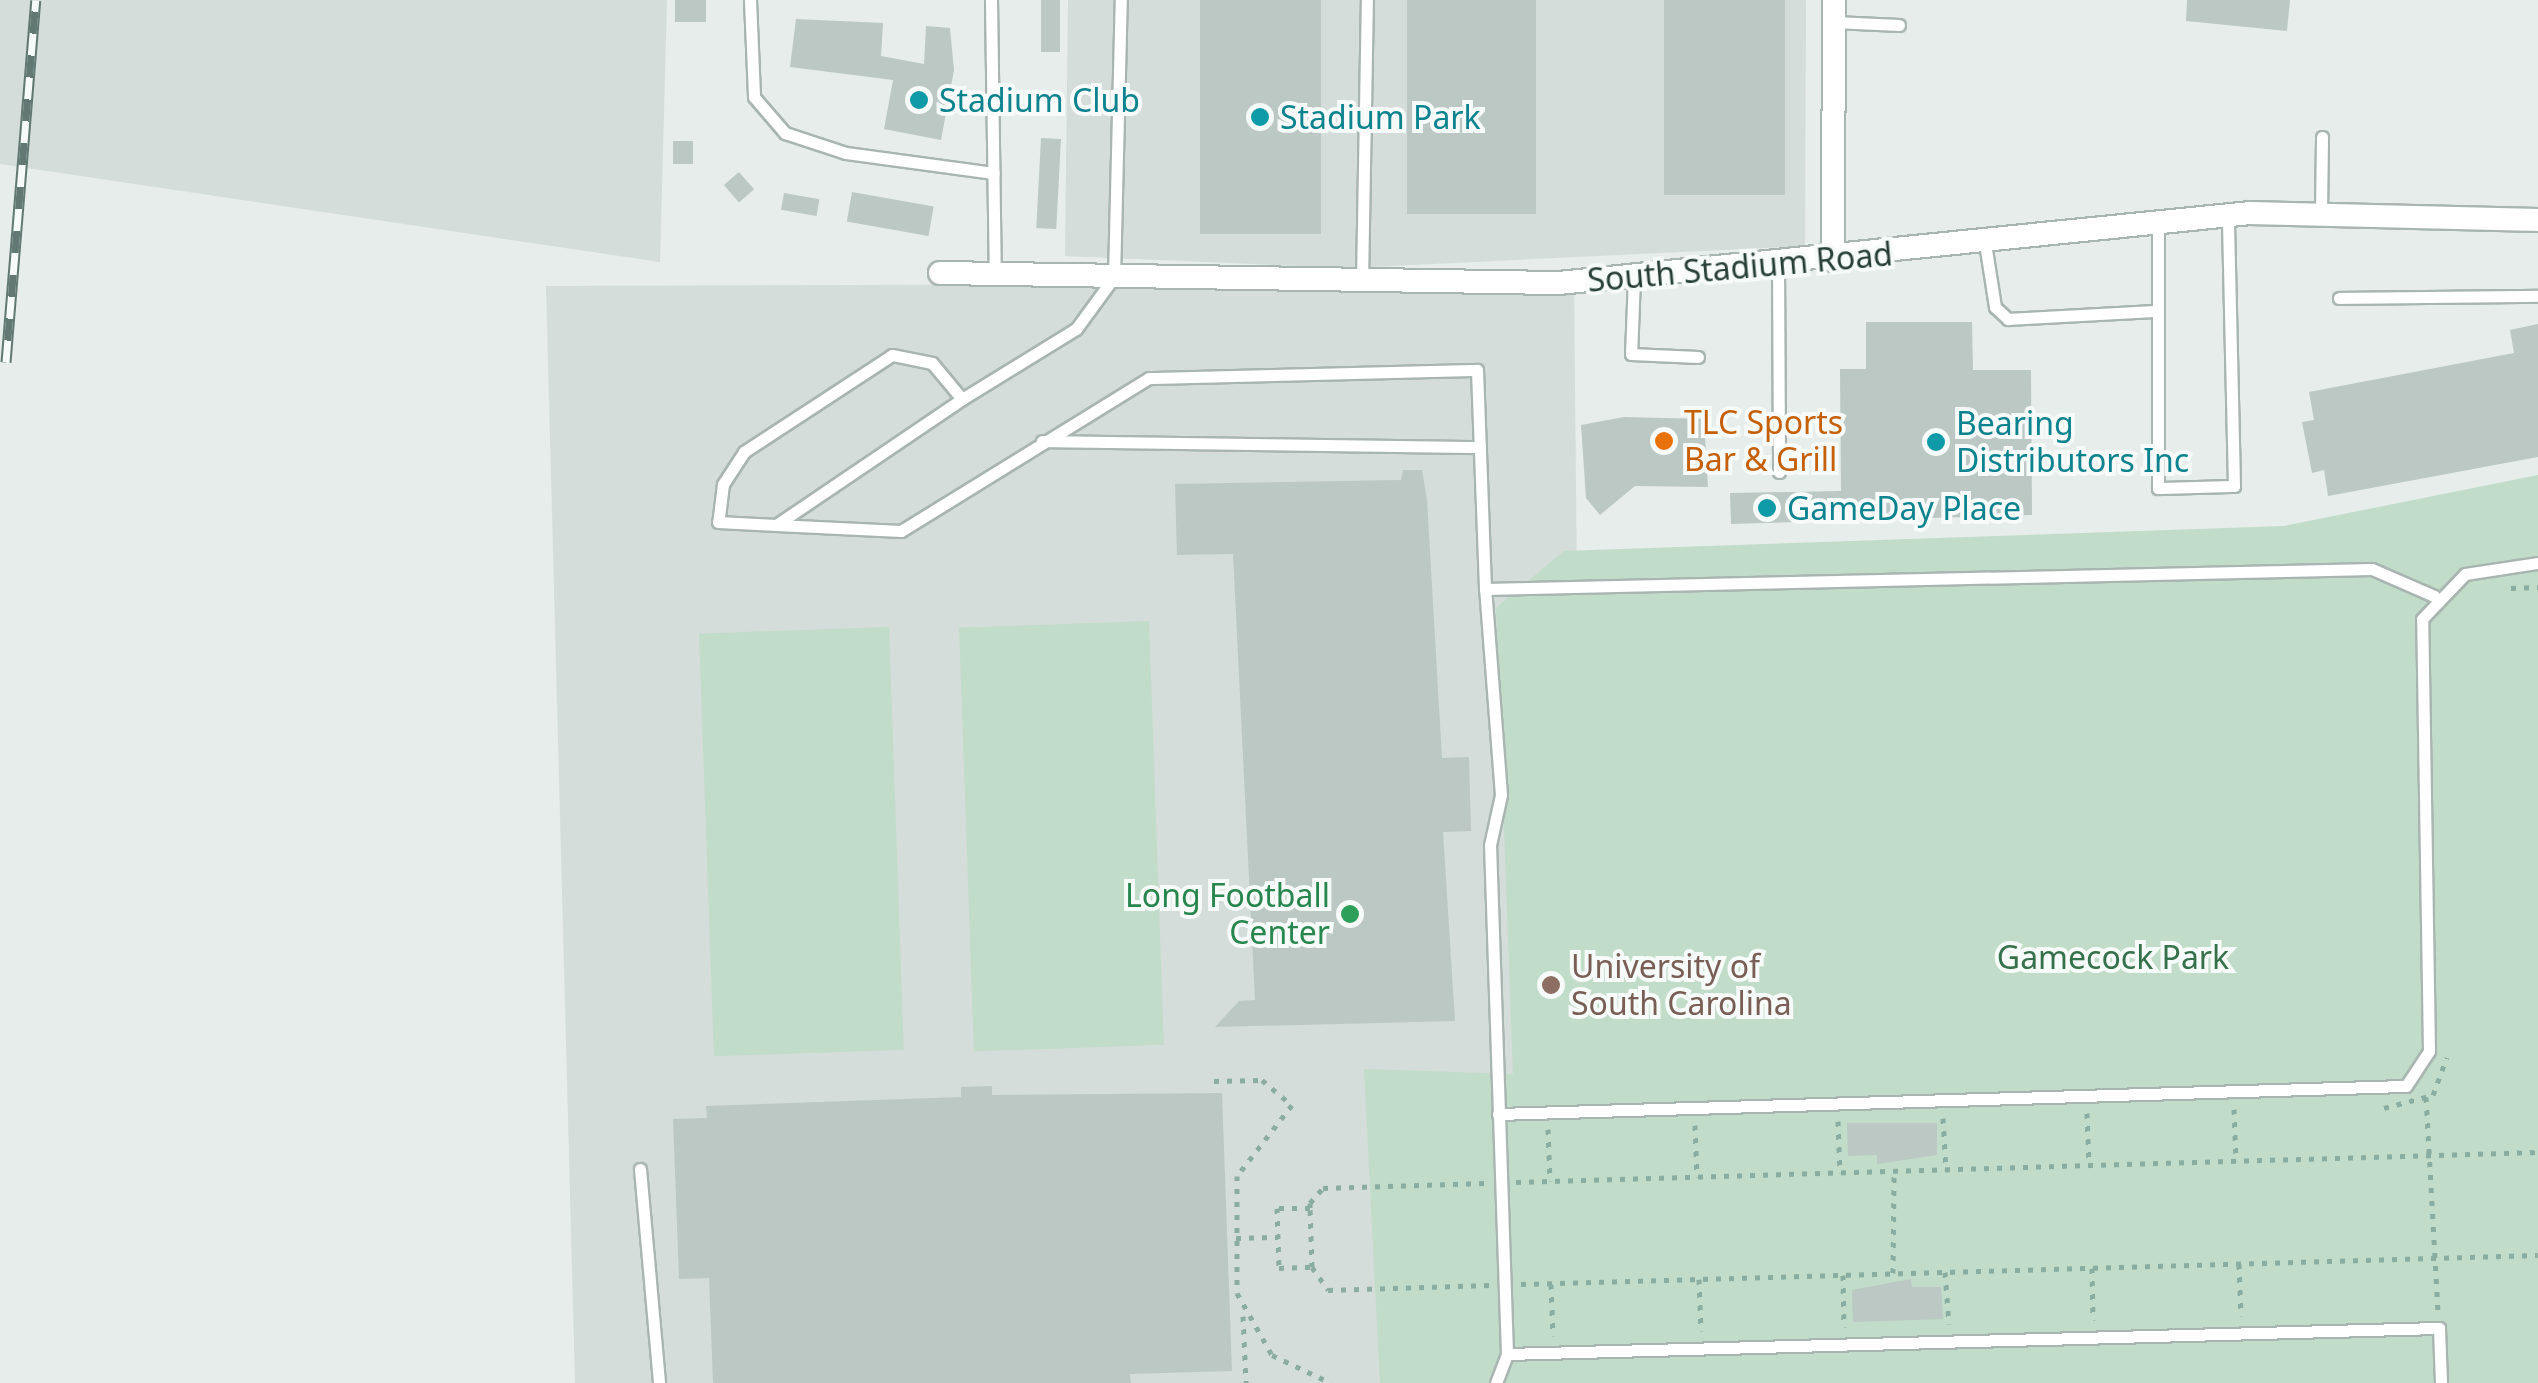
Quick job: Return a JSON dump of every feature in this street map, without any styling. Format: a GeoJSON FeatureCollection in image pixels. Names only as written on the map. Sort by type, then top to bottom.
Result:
{"type":"FeatureCollection","features":[{"type":"Feature","properties":{"kind":"street"},"geometry":{"type":"LineString","coordinates":[[1833,260],[1834,11]]}},
{"type":"Feature","properties":{"kind":"street","name":"South Stadium Road"},"geometry":{"type":"LineString","coordinates":[[940,273],[1362,283],[1634,277],[1985,244],[2228,214],[2321,211],[2538,220]]}},
{"type":"Feature","properties":{"kind":"lane"},"geometry":{"type":"LineString","coordinates":[[750,0],[754,97],[785,133],[846,153],[994,174]]}},
{"type":"Feature","properties":{"kind":"lane"},"geometry":{"type":"LineString","coordinates":[[991,0],[995,274]]}},
{"type":"Feature","properties":{"kind":"lane"},"geometry":{"type":"LineString","coordinates":[[776,525],[962,399],[1076,329],[1114,277],[1121,0]]}},
{"type":"Feature","properties":{"kind":"lane"},"geometry":{"type":"LineString","coordinates":[[1362,283],[1367,0]]}},
{"type":"Feature","properties":{"kind":"lane"},"geometry":{"type":"LineString","coordinates":[[1834,11],[1899,25]]}},
{"type":"Feature","properties":{"kind":"lane"},"geometry":{"type":"LineString","coordinates":[[2321,211],[2322,138]]}},
{"type":"Feature","properties":{"kind":"lane"},"geometry":{"type":"LineString","coordinates":[[2158,222],[2158,488],[2234,486],[2228,214]]}},
{"type":"Feature","properties":{"kind":"lane"},"geometry":{"type":"LineString","coordinates":[[1985,244],[1995,307],[2008,319],[2158,311]]}},
{"type":"Feature","properties":{"kind":"lane"},"geometry":{"type":"LineString","coordinates":[[1778,264],[1779,472]]}},
{"type":"Feature","properties":{"kind":"lane"},"geometry":{"type":"LineString","coordinates":[[1634,277],[1632,354],[1698,357]]}},
{"type":"Feature","properties":{"kind":"lane"},"geometry":{"type":"LineString","coordinates":[[2339,298],[2538,296]]}},
{"type":"Feature","properties":{"kind":"lane"},"geometry":{"type":"LineString","coordinates":[[962,399],[932,363],[892,355],[744,452],[723,484],[718,522],[901,531],[1149,378],[1478,370],[1485,589],[1501,796],[1490,845],[1508,1354],[1496,1383]]}},
{"type":"Feature","properties":{"kind":"lane"},"geometry":{"type":"LineString","coordinates":[[1042,441],[1480,446]]}},
{"type":"Feature","properties":{"kind":"lane"},"geometry":{"type":"LineString","coordinates":[[1498,1114],[2398,1089],[2425,1069],[2418,634],[2434,596],[2478,568],[2538,563]]}},
{"type":"Feature","properties":{"kind":"lane"},"geometry":{"type":"LineString","coordinates":[[1485,589],[2372,569],[2434,596]]}},
{"type":"Feature","properties":{"kind":"lane"},"geometry":{"type":"LineString","coordinates":[[640,1168],[659,1383]]}},
{"type":"Feature","properties":{"kind":"lane"},"geometry":{"type":"LineString","coordinates":[[1508,1354],[2440,1328],[2441,1383]]}},
{"type":"Feature","properties":{"kind":"path"},"geometry":{"type":"LineString","coordinates":[[2498,589],[2538,588]]}},
{"type":"Feature","properties":{"kind":"path"},"geometry":{"type":"LineString","coordinates":[[1214,1082],[1262,1080],[1292,1106],[1241,1167],[1236,1238],[1246,1383]]}},
{"type":"Feature","properties":{"kind":"path"},"geometry":{"type":"LineString","coordinates":[[2234,1093],[2236,1161]]}},
{"type":"Feature","properties":{"kind":"path"},"geometry":{"type":"LineString","coordinates":[[2086,1097],[2089,1166]]}},
{"type":"Feature","properties":{"kind":"path"},"geometry":{"type":"LineString","coordinates":[[2428,1099],[2440,1328]]}},
{"type":"Feature","properties":{"kind":"path"},"geometry":{"type":"LineString","coordinates":[[1942,1101],[1946,1170]]}},
{"type":"Feature","properties":{"kind":"path"},"geometry":{"type":"LineString","coordinates":[[1837,1104],[1840,1172]]}},
{"type":"Feature","properties":{"kind":"path"},"geometry":{"type":"LineString","coordinates":[[1694,1108],[1696,1177]]}},
{"type":"Feature","properties":{"kind":"path"},"geometry":{"type":"LineString","coordinates":[[1547,1111],[1550,1181]]}},
{"type":"Feature","properties":{"kind":"path"},"geometry":{"type":"LineString","coordinates":[[2538,1152],[1322,1188],[1310,1208],[1312,1267],[1328,1290],[2538,1255]]}},
{"type":"Feature","properties":{"kind":"path"},"geometry":{"type":"LineString","coordinates":[[1893,1274],[1894,1171]]}},
{"type":"Feature","properties":{"kind":"path"},"geometry":{"type":"LineString","coordinates":[[1310,1208],[1277,1208],[1279,1268],[1312,1267]]}},
{"type":"Feature","properties":{"kind":"path"},"geometry":{"type":"LineString","coordinates":[[1236,1238],[1278,1236]]}},
{"type":"Feature","properties":{"kind":"path"},"geometry":{"type":"LineString","coordinates":[[2239,1264],[2241,1334]]}},
{"type":"Feature","properties":{"kind":"path"},"geometry":{"type":"LineString","coordinates":[[2092,1268],[2094,1338]]}},
{"type":"Feature","properties":{"kind":"path"},"geometry":{"type":"LineString","coordinates":[[1946,1272],[1950,1342]]}},
{"type":"Feature","properties":{"kind":"path"},"geometry":{"type":"LineString","coordinates":[[1843,1275],[1844,1345]]}},
{"type":"Feature","properties":{"kind":"path"},"geometry":{"type":"LineString","coordinates":[[1699,1279],[1702,1348]]}},
{"type":"Feature","properties":{"kind":"path"},"geometry":{"type":"LineString","coordinates":[[1551,1284],[1554,1352]]}},
{"type":"Feature","properties":{"kind":"path"},"geometry":{"type":"LineString","coordinates":[[1243,1312],[1272,1355],[1331,1383]]}},
{"type":"Feature","properties":{"kind":"shaded area"},"geometry":{"type":"Polygon","coordinates":[[[0,0],[667,0],[660,262],[0,164],[0,0]]]}},
{"type":"Feature","properties":{"kind":"shaded area"},"geometry":{"type":"Polygon","coordinates":[[[1068,0],[1806,0],[1805,246],[1349,268],[1065,256],[1068,0]]]}},
{"type":"Feature","properties":{"kind":"shaded area","name":"University of South Carolina"},"geometry":{"type":"Polygon","coordinates":[[[1574,283],[1577,587],[2538,1383],[575,1383],[546,286],[1574,283]]]}},
{"type":"Feature","properties":{"kind":"green space","name":"Gamecock Park"},"geometry":{"type":"Polygon","coordinates":[[[2538,475],[2538,1383],[1380,1383],[1364,1069],[1513,1074],[1496,608],[1564,551],[2284,526],[2538,475]]]}},
{"type":"Feature","properties":{"kind":"green space"},"geometry":{"type":"Polygon","coordinates":[[[1149,621],[1164,1045],[974,1051],[959,628],[1149,621]]]}},
{"type":"Feature","properties":{"kind":"green space"},"geometry":{"type":"Polygon","coordinates":[[[889,627],[904,1050],[714,1056],[699,634],[889,627]]]}},
{"type":"Feature","properties":{"kind":"building"},"geometry":{"type":"Polygon","coordinates":[[[675,0],[706,0],[706,22],[675,22],[675,0]]]}},
{"type":"Feature","properties":{"kind":"building"},"geometry":{"type":"Polygon","coordinates":[[[1041,0],[1060,0],[1060,52],[1041,52],[1041,0]]]}},
{"type":"Feature","properties":{"kind":"building","name":"Stadium Park"},"geometry":{"type":"Polygon","coordinates":[[[1200,0],[1321,0],[1321,234],[1200,234],[1200,0]]]}},
{"type":"Feature","properties":{"kind":"building"},"geometry":{"type":"Polygon","coordinates":[[[1407,0],[1536,0],[1536,214],[1407,214],[1407,0]]]}},
{"type":"Feature","properties":{"kind":"building"},"geometry":{"type":"Polygon","coordinates":[[[1664,0],[1785,0],[1785,195],[1664,195],[1664,0]]]}},
{"type":"Feature","properties":{"kind":"building"},"geometry":{"type":"Polygon","coordinates":[[[2187,0],[2290,0],[2287,31],[2186,21],[2187,0]]]}},
{"type":"Feature","properties":{"kind":"building"},"geometry":{"type":"Polygon","coordinates":[[[796,19],[883,23],[881,56],[924,64],[926,26],[950,28],[954,70],[941,140],[884,129],[893,80],[790,67],[796,19]]]}},
{"type":"Feature","properties":{"kind":"building"},"geometry":{"type":"Polygon","coordinates":[[[1041,138],[1061,139],[1056,229],[1036,228],[1041,138]]]}},
{"type":"Feature","properties":{"kind":"building"},"geometry":{"type":"Polygon","coordinates":[[[673,141],[693,141],[693,164],[673,164],[673,141]]]}},
{"type":"Feature","properties":{"kind":"building"},"geometry":{"type":"Polygon","coordinates":[[[739,172],[754,189],[739,202],[724,185],[739,172]]]}},
{"type":"Feature","properties":{"kind":"building"},"geometry":{"type":"Polygon","coordinates":[[[852,192],[934,206],[929,236],[847,222],[852,192]]]}},
{"type":"Feature","properties":{"kind":"building"},"geometry":{"type":"Polygon","coordinates":[[[784,193],[819,199],[817,216],[781,210],[784,193]]]}},
{"type":"Feature","properties":{"kind":"building","name":"Bearing Distributors Inc"},"geometry":{"type":"Polygon","coordinates":[[[1866,322],[1972,322],[1973,370],[2031,370],[2032,515],[1731,524],[1730,493],[1841,491],[1840,369],[1866,369],[1866,322]]]}},
{"type":"Feature","properties":{"kind":"building"},"geometry":{"type":"Polygon","coordinates":[[[2538,324],[2538,457],[2328,496],[2324,470],[2312,473],[2302,422],[2314,420],[2309,392],[2514,353],[2510,330],[2538,324]]]}},
{"type":"Feature","properties":{"kind":"building"},"geometry":{"type":"Polygon","coordinates":[[[1624,417],[1704,419],[1708,487],[1635,486],[1600,515],[1586,498],[1581,425],[1624,417]]]}},
{"type":"Feature","properties":{"kind":"building"},"geometry":{"type":"Polygon","coordinates":[[[1403,470],[1422,470],[1427,500],[1442,758],[1469,757],[1471,831],[1443,832],[1455,1021],[1215,1027],[1239,1001],[1255,1000],[1233,554],[1177,555],[1175,484],[1401,480],[1403,470]]]}},
{"type":"Feature","properties":{"kind":"building"},"geometry":{"type":"Polygon","coordinates":[[[992,1086],[992,1095],[1222,1093],[1232,1371],[1130,1374],[1131,1383],[713,1383],[709,1278],[679,1279],[673,1119],[707,1118],[706,1106],[961,1097],[961,1087],[992,1086]]]}},
{"type":"Feature","properties":{"kind":"building"},"geometry":{"type":"Polygon","coordinates":[[[1847,1123],[1937,1123],[1937,1155],[1877,1164],[1877,1155],[1848,1156],[1847,1123]]]}},
{"type":"Feature","properties":{"kind":"building"},"geometry":{"type":"Polygon","coordinates":[[[1911,1279],[1912,1287],[1941,1287],[1943,1319],[1853,1322],[1852,1290],[1911,1279]]]}},
{"type":"Feature","properties":{"kind":"railway"},"geometry":{"type":"LineString","coordinates":[[6,362],[36,0]]}},
{"type":"Feature","properties":{"kind":"place","name":"Stadium Club"},"geometry":{"type":"Point","coordinates":[919,100]}},
{"type":"Feature","properties":{"kind":"place","name":"Stadium Park"},"geometry":{"type":"Point","coordinates":[1260,117]}},
{"type":"Feature","properties":{"kind":"place","name":"TLC Sports Bar & Grill"},"geometry":{"type":"Point","coordinates":[1664,441]}},
{"type":"Feature","properties":{"kind":"place","name":"Bearing Distributors Inc"},"geometry":{"type":"Point","coordinates":[1936,442]}},
{"type":"Feature","properties":{"kind":"place","name":"GameDay Place"},"geometry":{"type":"Point","coordinates":[1767,508]}},
{"type":"Feature","properties":{"kind":"place","name":"Long Football Center"},"geometry":{"type":"Point","coordinates":[1350,914]}},
{"type":"Feature","properties":{"kind":"place","name":"University of South Carolina"},"geometry":{"type":"Point","coordinates":[1551,985]}}]}
